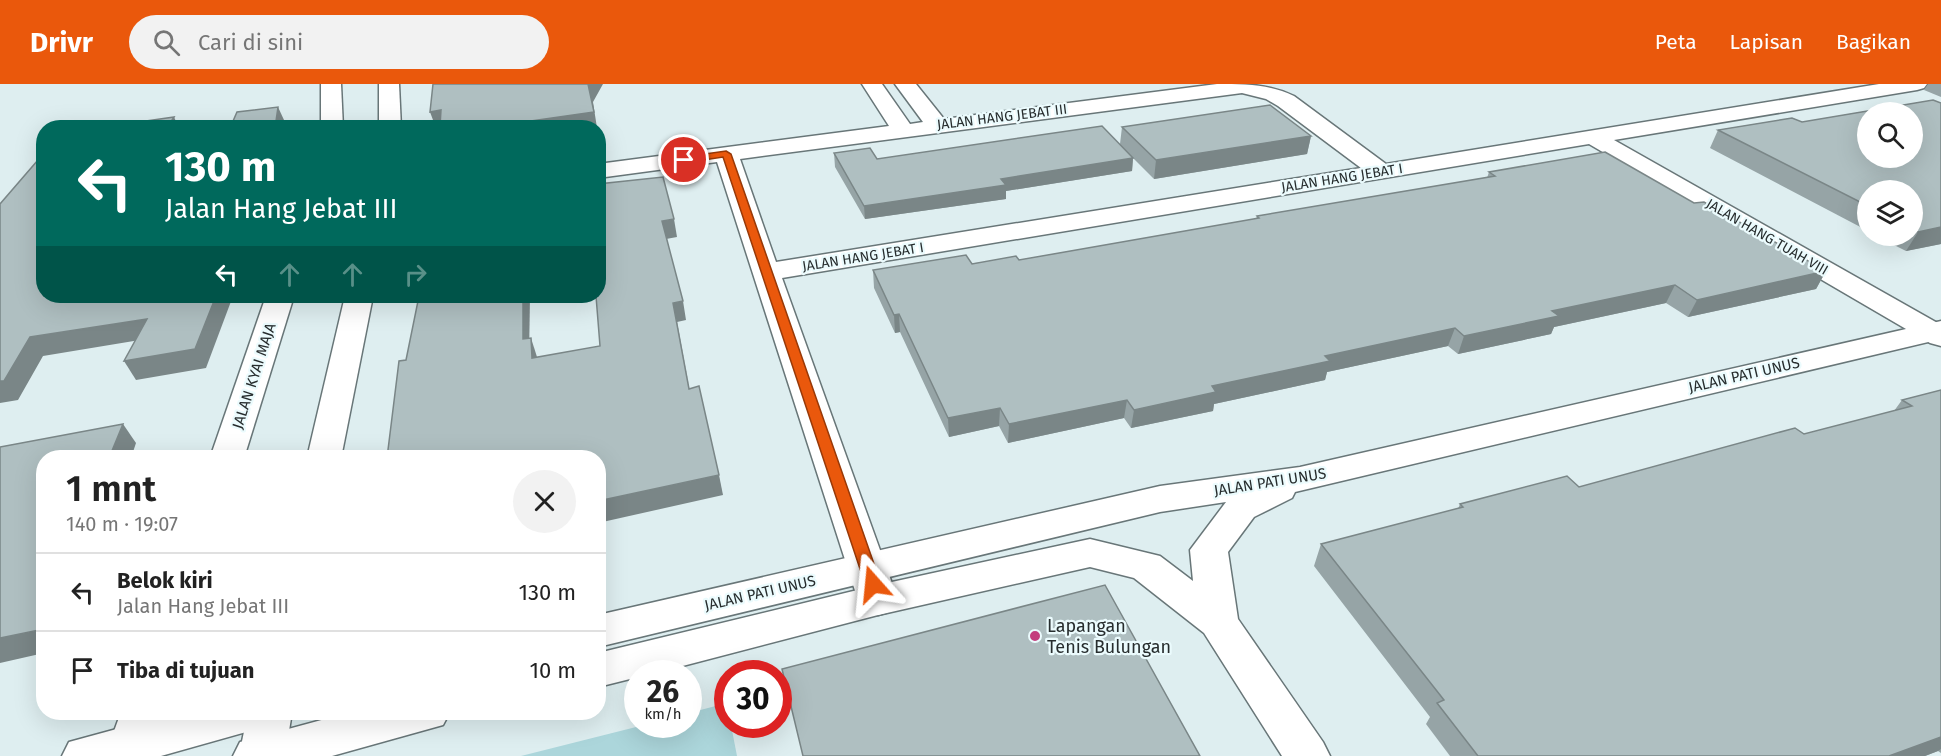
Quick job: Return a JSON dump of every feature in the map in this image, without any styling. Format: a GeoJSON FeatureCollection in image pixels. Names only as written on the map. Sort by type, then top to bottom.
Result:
{"type":"FeatureCollection","features":[{"type":"Feature","properties":{"kind":"street"},"geometry":{"type":"LineString","coordinates":[[331,84],[332,120]]}},
{"type":"Feature","properties":{"kind":"street"},"geometry":{"type":"LineString","coordinates":[[389,84],[390,120]]}},
{"type":"Feature","properties":{"kind":"street"},"geometry":{"type":"LineString","coordinates":[[872,84],[903,130]]}},
{"type":"Feature","properties":{"kind":"street"},"geometry":{"type":"LineString","coordinates":[[905,84],[937,125]]}},
{"type":"Feature","properties":{"kind":"street","name":"JALAN HANG JEBAT I"},"geometry":{"type":"LineString","coordinates":[[767,272],[1592,137],[1875,87],[1917,84]]}},
{"type":"Feature","properties":{"kind":"street","name":"JALAN HANG JEBAT III"},"geometry":{"type":"LineString","coordinates":[[606,170],[1242,87],[1273,94],[1286,101],[1382,172]]}},
{"type":"Feature","properties":{"kind":"street"},"geometry":{"type":"LineString","coordinates":[[1875,87],[1911,102]]}},
{"type":"Feature","properties":{"kind":"street","name":"JALAN HANG TUAH VIII"},"geometry":{"type":"LineString","coordinates":[[1592,137],[1938,333]]}},
{"type":"Feature","properties":{"kind":"street"},"geometry":{"type":"LineString","coordinates":[[726,154],[873,584]]}},
{"type":"Feature","properties":{"kind":"street","name":"JALAN KYAI MAJA"},"geometry":{"type":"LineString","coordinates":[[230,450],[278,303]]}},
{"type":"Feature","properties":{"kind":"street"},"geometry":{"type":"LineString","coordinates":[[326,450],[357,303]]}},
{"type":"Feature","properties":{"kind":"street","name":"JALAN PATI UNUS"},"geometry":{"type":"LineString","coordinates":[[606,667],[873,584],[1160,499],[1300,479],[1938,333]]}},
{"type":"Feature","properties":{"kind":"street"},"geometry":{"type":"LineString","coordinates":[[1300,479],[1241,508],[1209,550],[1218,621],[1307,756]]}},
{"type":"Feature","properties":{"kind":"street","name":"JALAN PATI UNUS"},"geometry":{"type":"LineString","coordinates":[[606,630],[873,584],[1090,553],[1146,566],[1218,621]]}},
{"type":"Feature","properties":{"kind":"street"},"geometry":{"type":"LineString","coordinates":[[85,756],[135,738],[261,738],[377,720]]}},
{"type":"Feature","properties":{"kind":"shaded area"},"geometry":{"type":"Polygon","coordinates":[[[714,706],[714,738],[734,738],[737,756],[521,756],[624,730],[624,738],[702,738],[702,710],[714,706]]]}},
{"type":"Feature","properties":{"kind":"building"},"geometry":{"type":"Polygon","coordinates":[[[433,84],[588,84],[594,112],[538,120],[440,120],[441,110],[430,112],[433,84]]]}},
{"type":"Feature","properties":{"kind":"building"},"geometry":{"type":"Polygon","coordinates":[[[1933,100],[1941,103],[1941,227],[1923,231],[1923,180],[1857,180],[1857,200],[1718,130],[1792,118],[1802,122],[1857,113],[1857,168],[1923,168],[1923,102],[1921,102],[1933,100]]]}},
{"type":"Feature","properties":{"kind":"building"},"geometry":{"type":"Polygon","coordinates":[[[1270,105],[1311,136],[1156,160],[1122,127],[1270,105]]]}},
{"type":"Feature","properties":{"kind":"building"},"geometry":{"type":"Polygon","coordinates":[[[278,107],[276,120],[234,120],[237,112],[278,107]]]}},
{"type":"Feature","properties":{"kind":"building"},"geometry":{"type":"Polygon","coordinates":[[[174,117],[172,120],[153,120],[174,117]]]}},
{"type":"Feature","properties":{"kind":"building"},"geometry":{"type":"Polygon","coordinates":[[[1102,126],[1133,158],[1001,179],[1006,185],[864,206],[834,153],[870,148],[877,159],[1102,126]]]}},
{"type":"Feature","properties":{"kind":"building"},"geometry":{"type":"Polygon","coordinates":[[[1605,152],[1694,203],[1704,202],[1826,271],[1697,300],[1675,285],[1552,311],[1559,316],[1464,336],[1455,328],[1325,356],[1330,361],[1212,386],[1216,392],[1134,410],[1127,400],[1009,424],[1000,408],[948,418],[899,314],[894,315],[873,270],[966,255],[972,264],[1016,256],[1019,260],[1259,218],[1257,216],[1495,176],[1489,172],[1605,152]]]}},
{"type":"Feature","properties":{"kind":"building"},"geometry":{"type":"Polygon","coordinates":[[[36,162],[36,303],[213,303],[195,349],[124,361],[147,319],[30,337],[4,381],[0,381],[0,204],[36,162]]]}},
{"type":"Feature","properties":{"kind":"building"},"geometry":{"type":"Polygon","coordinates":[[[663,177],[674,219],[662,221],[683,301],[673,303],[689,389],[699,386],[719,475],[606,499],[606,450],[388,450],[399,361],[406,360],[418,303],[523,303],[523,339],[531,338],[532,358],[600,346],[597,303],[606,303],[606,183],[663,177]]]}},
{"type":"Feature","properties":{"kind":"building"},"geometry":{"type":"Polygon","coordinates":[[[1941,390],[1941,737],[1889,756],[1478,756],[1437,703],[1444,700],[1321,544],[1463,507],[1460,504],[1567,476],[1579,487],[1795,428],[1804,434],[1912,406],[1902,400],[1941,390]]]}},
{"type":"Feature","properties":{"kind":"building"},"geometry":{"type":"Polygon","coordinates":[[[123,424],[112,450],[36,450],[36,631],[0,638],[0,447],[123,424]]]}},
{"type":"Feature","properties":{"kind":"building","name":"Lapangan Tenis Bulungan"},"geometry":{"type":"Polygon","coordinates":[[[1105,585],[1200,756],[803,756],[792,710],[792,666],[1105,585]]]}},
{"type":"Feature","properties":{"kind":"place","name":"Lapangan Tenis Bulungan"},"geometry":{"type":"Point","coordinates":[1035,636]}},
{"type":"Feature","properties":{"kind":"route"},"geometry":{"type":"LineString","coordinates":[[684,160],[726,154],[873,584]]}}]}
